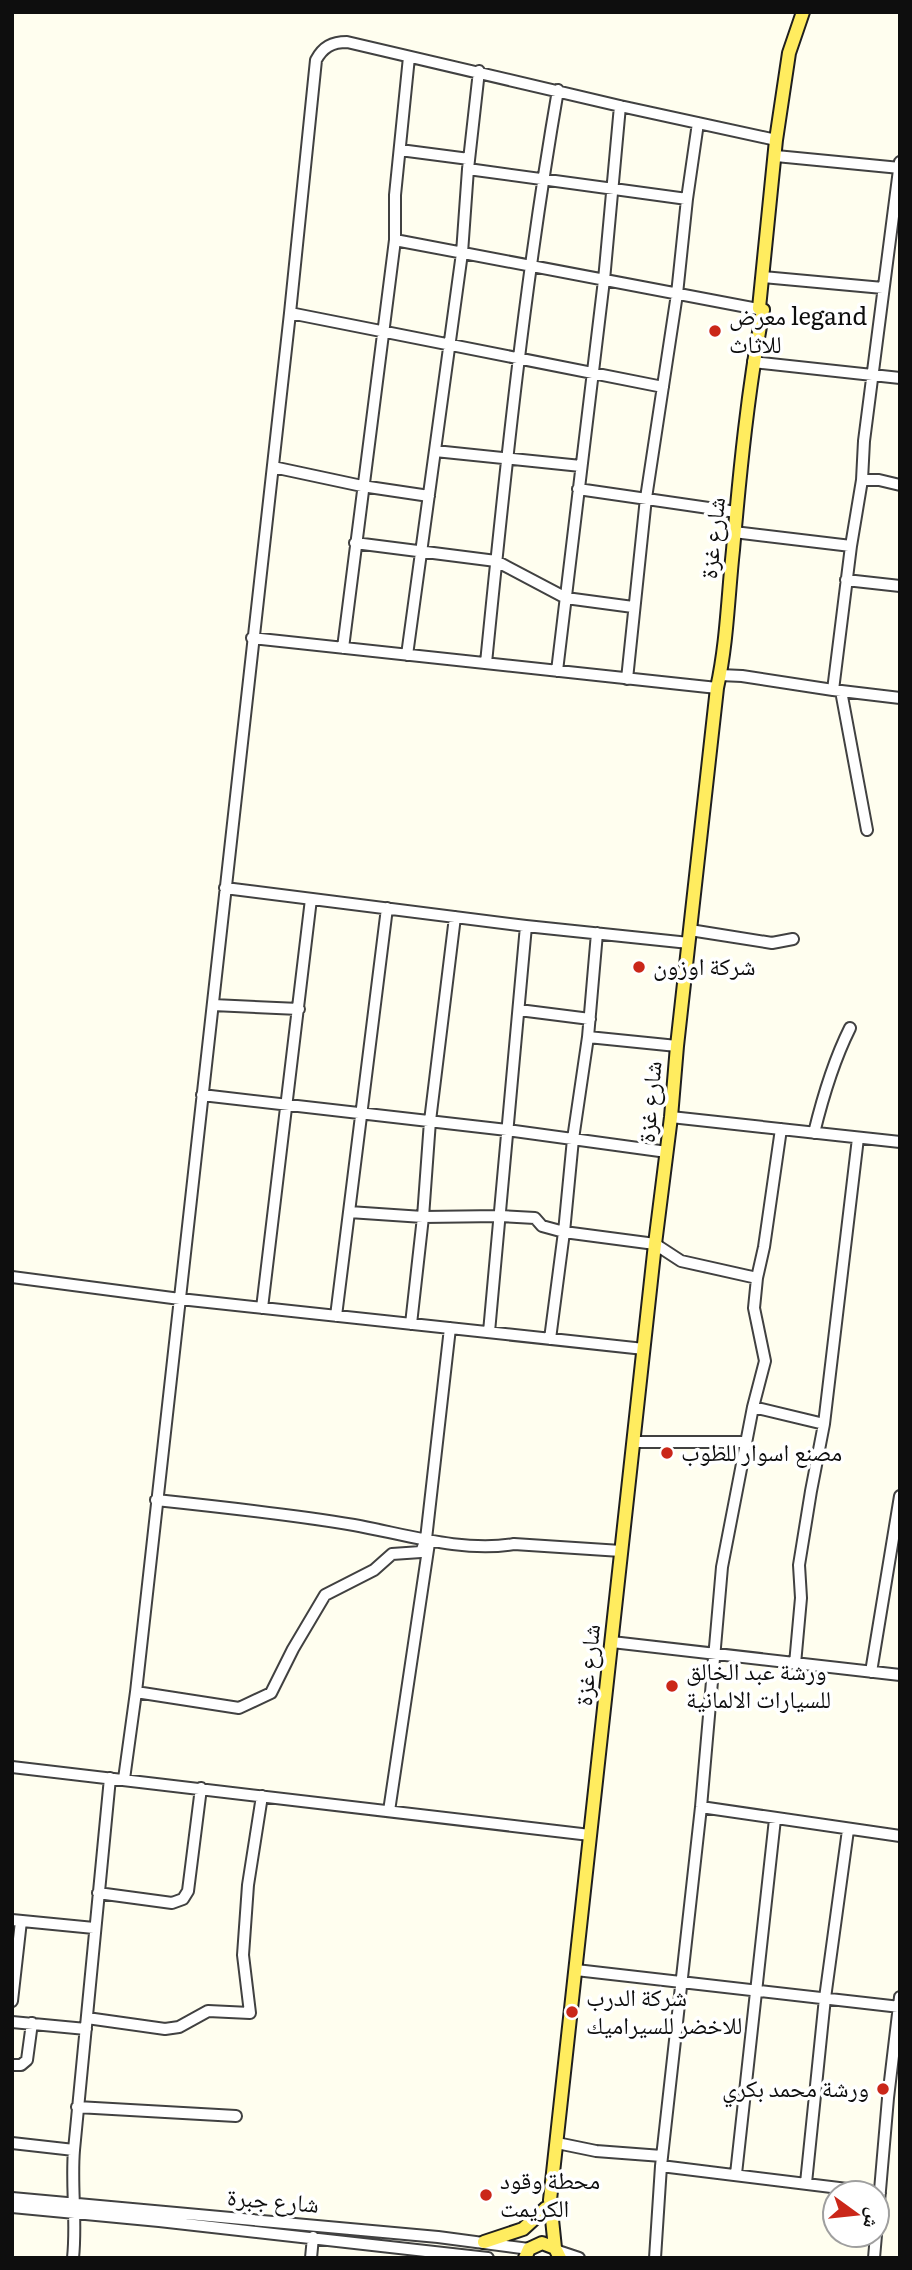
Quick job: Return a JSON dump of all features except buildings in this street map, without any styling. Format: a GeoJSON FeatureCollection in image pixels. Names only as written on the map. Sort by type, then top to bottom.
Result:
{"type":"FeatureCollection","features":[{"type":"Feature","properties":{"kind":"main road","name":"شارع غزة"},"geometry":{"type":"LineString","coordinates":[[530,2250],[548,2204],[557,2143],[736,512],[753,362],[763,310],[759,308],[776,139],[789,53],[803,12]]}},
{"type":"Feature","properties":{"kind":"main road","name":"شارع غزة"},"geometry":{"type":"LineString","coordinates":[[548,2204],[558,2252]]}},
{"type":"Feature","properties":{"kind":"main road"},"geometry":{"type":"LineString","coordinates":[[484,2242],[523,2229],[548,2204]]}},
{"type":"Feature","properties":{"kind":"main road"},"geometry":{"type":"LineString","coordinates":[[530,2250],[542,2243],[558,2252]]}},
{"type":"Feature","properties":{"kind":"street"},"geometry":{"type":"LineString","coordinates":[[124,1779],[213,1006],[316,60],[328,45],[347,42],[620,106],[776,139]]}},
{"type":"Feature","properties":{"kind":"street"},"geometry":{"type":"LineString","coordinates":[[343,648],[394,240],[395,195],[409,57]]}},
{"type":"Feature","properties":{"kind":"street"},"geometry":{"type":"LineString","coordinates":[[407,655],[462,253],[468,164],[479,71]]}},
{"type":"Feature","properties":{"kind":"street"},"geometry":{"type":"LineString","coordinates":[[486,663],[518,358],[542,180],[558,90]]}},
{"type":"Feature","properties":{"kind":"street"},"geometry":{"type":"LineString","coordinates":[[557,671],[604,280],[620,106]]}},
{"type":"Feature","properties":{"kind":"street"},"geometry":{"type":"LineString","coordinates":[[627,679],[646,498],[677,294],[698,122]]}},
{"type":"Feature","properties":{"kind":"street"},"geometry":{"type":"LineString","coordinates":[[400,150],[542,180],[687,199]]}},
{"type":"Feature","properties":{"kind":"street"},"geometry":{"type":"LineString","coordinates":[[776,156],[899,166],[864,441],[862,480],[846,580],[837,691],[866,830]]}},
{"type":"Feature","properties":{"kind":"street"},"geometry":{"type":"LineString","coordinates":[[394,240],[763,310]]}},
{"type":"Feature","properties":{"kind":"street"},"geometry":{"type":"LineString","coordinates":[[763,277],[883,288]]}},
{"type":"Feature","properties":{"kind":"street"},"geometry":{"type":"LineString","coordinates":[[290,313],[663,387]]}},
{"type":"Feature","properties":{"kind":"street"},"geometry":{"type":"LineString","coordinates":[[753,362],[900,378]]}},
{"type":"Feature","properties":{"kind":"street"},"geometry":{"type":"LineString","coordinates":[[435,451],[581,466]]}},
{"type":"Feature","properties":{"kind":"street"},"geometry":{"type":"LineString","coordinates":[[272,467],[429,496]]}},
{"type":"Feature","properties":{"kind":"street"},"geometry":{"type":"LineString","coordinates":[[862,480],[900,485]]}},
{"type":"Feature","properties":{"kind":"street"},"geometry":{"type":"LineString","coordinates":[[578,489],[736,512]]}},
{"type":"Feature","properties":{"kind":"street"},"geometry":{"type":"LineString","coordinates":[[734,532],[851,546]]}},
{"type":"Feature","properties":{"kind":"street"},"geometry":{"type":"LineString","coordinates":[[355,543],[496,561],[566,598],[633,607]]}},
{"type":"Feature","properties":{"kind":"street"},"geometry":{"type":"LineString","coordinates":[[846,580],[900,586]]}},
{"type":"Feature","properties":{"kind":"street"},"geometry":{"type":"LineString","coordinates":[[252,638],[717,688]]}},
{"type":"Feature","properties":{"kind":"street"},"geometry":{"type":"LineString","coordinates":[[720,675],[900,698]]}},
{"type":"Feature","properties":{"kind":"street"},"geometry":{"type":"LineString","coordinates":[[225,888],[597,933],[772,943],[793,939]]}},
{"type":"Feature","properties":{"kind":"street"},"geometry":{"type":"LineString","coordinates":[[262,1308],[311,899]]}},
{"type":"Feature","properties":{"kind":"street"},"geometry":{"type":"LineString","coordinates":[[336,1316],[387,908]]}},
{"type":"Feature","properties":{"kind":"street"},"geometry":{"type":"LineString","coordinates":[[411,1324],[430,1121],[455,917]]}},
{"type":"Feature","properties":{"kind":"street"},"geometry":{"type":"LineString","coordinates":[[489,1332],[526,926]]}},
{"type":"Feature","properties":{"kind":"street"},"geometry":{"type":"LineString","coordinates":[[550,1339],[565,1232],[573,1139],[588,1037],[597,933]]}},
{"type":"Feature","properties":{"kind":"street"},"geometry":{"type":"LineString","coordinates":[[213,1006],[299,1009]]}},
{"type":"Feature","properties":{"kind":"street"},"geometry":{"type":"LineString","coordinates":[[519,1010],[590,1019]]}},
{"type":"Feature","properties":{"kind":"street"},"geometry":{"type":"LineString","coordinates":[[814,1133],[837,1055],[850,1028]]}},
{"type":"Feature","properties":{"kind":"street"},"geometry":{"type":"LineString","coordinates":[[588,1037],[677,1046]]}},
{"type":"Feature","properties":{"kind":"street"},"geometry":{"type":"LineString","coordinates":[[202,1095],[507,1130],[667,1152]]}},
{"type":"Feature","properties":{"kind":"street"},"geometry":{"type":"LineString","coordinates":[[671,1117],[900,1142]]}},
{"type":"Feature","properties":{"kind":"street"},"geometry":{"type":"LineString","coordinates":[[655,2258],[662,2161],[701,1807],[726,1538],[765,1361],[754,1308],[780,1129]]}},
{"type":"Feature","properties":{"kind":"street"},"geometry":{"type":"LineString","coordinates":[[795,1664],[801,1598],[799,1565],[824,1424],[858,1138]]}},
{"type":"Feature","properties":{"kind":"street"},"geometry":{"type":"LineString","coordinates":[[349,1212],[423,1217],[500,1216],[535,1219],[542,1226],[565,1232],[655,1244],[681,1261],[757,1278]]}},
{"type":"Feature","properties":{"kind":"street"},"geometry":{"type":"LineString","coordinates":[[12,1277],[180,1299],[643,1349]]}},
{"type":"Feature","properties":{"kind":"street"},"geometry":{"type":"LineString","coordinates":[[389,1811],[428,1539],[450,1328]]}},
{"type":"Feature","properties":{"kind":"street"},"geometry":{"type":"LineString","coordinates":[[753,1407],[824,1424]]}},
{"type":"Feature","properties":{"kind":"street"},"geometry":{"type":"LineString","coordinates":[[634,1442],[746,1442]]}},
{"type":"Feature","properties":{"kind":"street"},"geometry":{"type":"LineString","coordinates":[[871,1672],[900,1496]]}},
{"type":"Feature","properties":{"kind":"street"},"geometry":{"type":"LineString","coordinates":[[156,1500],[267,1512],[459,1545],[496,1547],[514,1544],[621,1551]]}},
{"type":"Feature","properties":{"kind":"street"},"geometry":{"type":"LineString","coordinates":[[136,1692],[239,1708],[271,1693],[293,1648],[325,1595],[374,1570],[392,1554],[421,1552],[428,1539]]}},
{"type":"Feature","properties":{"kind":"street"},"geometry":{"type":"LineString","coordinates":[[612,1642],[900,1675]]}},
{"type":"Feature","properties":{"kind":"street"},"geometry":{"type":"LineString","coordinates":[[12,1767],[590,1835]]}},
{"type":"Feature","properties":{"kind":"street"},"geometry":{"type":"LineString","coordinates":[[74,2258],[76,2209],[72,2174],[77,2107],[110,1778]]}},
{"type":"Feature","properties":{"kind":"street"},"geometry":{"type":"LineString","coordinates":[[98,1893],[172,1903],[183,1899],[188,1891],[201,1788]]}},
{"type":"Feature","properties":{"kind":"street"},"geometry":{"type":"LineString","coordinates":[[12,2022],[86,2023],[165,2029],[179,2027],[208,2011],[250,2012],[243,1955],[248,1885],[262,1796]]}},
{"type":"Feature","properties":{"kind":"street"},"geometry":{"type":"LineString","coordinates":[[701,1807],[900,1836]]}},
{"type":"Feature","properties":{"kind":"street"},"geometry":{"type":"LineString","coordinates":[[736,2174],[775,1819]]}},
{"type":"Feature","properties":{"kind":"street"},"geometry":{"type":"LineString","coordinates":[[806,2183],[825,1998],[848,1830]]}},
{"type":"Feature","properties":{"kind":"street"},"geometry":{"type":"LineString","coordinates":[[12,2001],[16,1920],[94,1928]]}},
{"type":"Feature","properties":{"kind":"street"},"geometry":{"type":"LineString","coordinates":[[576,1970],[899,2004],[894,2099],[882,2179]]}},
{"type":"Feature","properties":{"kind":"street"},"geometry":{"type":"LineString","coordinates":[[12,2065],[21,2066],[26,2060],[32,2023]]}},
{"type":"Feature","properties":{"kind":"street"},"geometry":{"type":"LineString","coordinates":[[77,2107],[236,2116]]}},
{"type":"Feature","properties":{"kind":"street"},"geometry":{"type":"LineString","coordinates":[[12,2143],[74,2150]]}},
{"type":"Feature","properties":{"kind":"street"},"geometry":{"type":"LineString","coordinates":[[557,2143],[736,2174],[821,2185]]}},
{"type":"Feature","properties":{"kind":"street","name":"شارع جبرة"},"geometry":{"type":"LineString","coordinates":[[12,2198],[76,2209],[488,2258]]}},
{"type":"Feature","properties":{"kind":"street","name":"شارع جبرة"},"geometry":{"type":"LineString","coordinates":[[12,2207],[76,2209],[484,2242],[530,2250]]}},
{"type":"Feature","properties":{"kind":"street"},"geometry":{"type":"LineString","coordinates":[[312,2258],[313,2237]]}},
{"type":"Feature","properties":{"kind":"street"},"geometry":{"type":"LineString","coordinates":[[558,2252],[579,2258]]}},
{"type":"Feature","properties":{"kind":"place","name":"معرض legand للاثاث"},"geometry":{"type":"Point","coordinates":[715,331]}},
{"type":"Feature","properties":{"kind":"place","name":"شركة اوزون"},"geometry":{"type":"Point","coordinates":[639,967]}},
{"type":"Feature","properties":{"kind":"place","name":"مصنع اسوار للطوب"},"geometry":{"type":"Point","coordinates":[667,1453]}},
{"type":"Feature","properties":{"kind":"place","name":"ورشة عبد الخالق للسيارات الالمانية"},"geometry":{"type":"Point","coordinates":[672,1686]}},
{"type":"Feature","properties":{"kind":"place","name":"شركة الدرب للاخضر للسيراميك"},"geometry":{"type":"Point","coordinates":[572,2012]}},
{"type":"Feature","properties":{"kind":"place","name":"ورشة محمد بكري"},"geometry":{"type":"Point","coordinates":[883,2089]}},
{"type":"Feature","properties":{"kind":"place","name":"محطة وقود الكريمت"},"geometry":{"type":"Point","coordinates":[486,2195]}}]}
